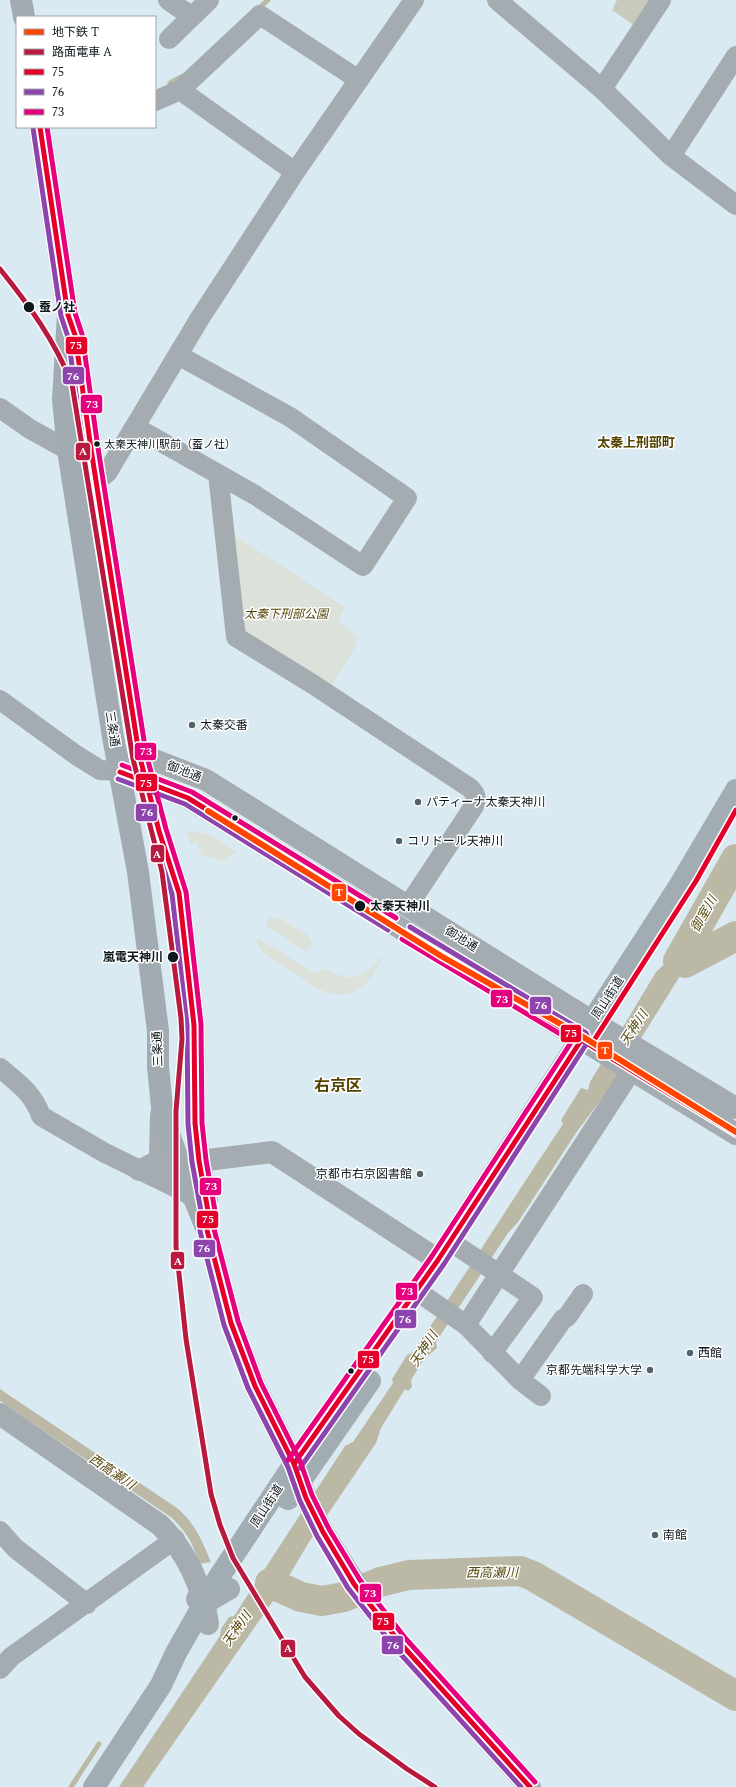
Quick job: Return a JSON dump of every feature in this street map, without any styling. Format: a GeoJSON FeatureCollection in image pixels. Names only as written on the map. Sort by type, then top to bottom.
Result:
{"type":"FeatureCollection","features":[{"type":"Feature","properties":{"kind":"highway","name":"周山街道"},"geometry":{"type":"LineString","coordinates":[[300,1481],[438,1260],[596,1036],[678,888],[736,790]]}},
{"type":"Feature","properties":{"kind":"highway","name":"周山街道"},"geometry":{"type":"LineString","coordinates":[[94,1787],[162,1685],[185,1659],[224,1583],[328,1444],[463,1250],[596,1036],[696,881],[736,810]]}},
{"type":"Feature","properties":{"kind":"main road"},"geometry":{"type":"LineString","coordinates":[[21,0],[24,16]]}},
{"type":"Feature","properties":{"kind":"main road","name":"三条通"},"geometry":{"type":"LineString","coordinates":[[40,128],[68,315],[75,335],[91,449],[139,754],[159,831],[179,893],[194,1025],[194,1101],[190,1163],[195,1199],[208,1230],[232,1323],[255,1386],[323,1532],[360,1591],[401,1644],[530,1787]]}},
{"type":"Feature","properties":{"kind":"main road","name":"三条通"},"geometry":{"type":"LineString","coordinates":[[68,315],[63,400],[68,450],[78,505],[119,771],[132,835],[143,907],[158,1031],[158,1067],[163,1117],[190,1163],[208,1211],[208,1230]]}},
{"type":"Feature","properties":{"kind":"street"},"geometry":{"type":"LineString","coordinates":[[168,0],[191,16]]}},
{"type":"Feature","properties":{"kind":"street"},"geometry":{"type":"LineString","coordinates":[[169,39],[209,0]]}},
{"type":"Feature","properties":{"kind":"street"},"geometry":{"type":"LineString","coordinates":[[78,505],[96,481],[107,473],[178,355],[295,172],[414,0]]}},
{"type":"Feature","properties":{"kind":"street"},"geometry":{"type":"LineString","coordinates":[[497,0],[602,89],[671,156],[736,205]]}},
{"type":"Feature","properties":{"kind":"street"},"geometry":{"type":"LineString","coordinates":[[602,89],[661,0]]}},
{"type":"Feature","properties":{"kind":"street"},"geometry":{"type":"LineString","coordinates":[[156,102],[180,90],[260,15],[359,80]]}},
{"type":"Feature","properties":{"kind":"street"},"geometry":{"type":"LineString","coordinates":[[671,156],[736,56]]}},
{"type":"Feature","properties":{"kind":"street"},"geometry":{"type":"LineString","coordinates":[[180,90],[295,172]]}},
{"type":"Feature","properties":{"kind":"street"},"geometry":{"type":"LineString","coordinates":[[135,427],[255,495],[363,566],[407,498],[290,417],[178,355]]}},
{"type":"Feature","properties":{"kind":"street"},"geometry":{"type":"LineString","coordinates":[[0,408],[30,429],[68,450],[91,449]]}},
{"type":"Feature","properties":{"kind":"street"},"geometry":{"type":"LineString","coordinates":[[218,474],[236,637],[314,685],[470,788],[476,797],[474,806],[408,906]]}},
{"type":"Feature","properties":{"kind":"street"},"geometry":{"type":"LineString","coordinates":[[0,700],[76,755],[100,770],[119,771],[139,754]]}},
{"type":"Feature","properties":{"kind":"street","name":"御池通"},"geometry":{"type":"LineString","coordinates":[[139,754],[206,780],[408,906],[736,1134]]}},
{"type":"Feature","properties":{"kind":"street","name":"御池通"},"geometry":{"type":"LineString","coordinates":[[119,771],[188,798],[596,1036]]}},
{"type":"Feature","properties":{"kind":"street"},"geometry":{"type":"LineString","coordinates":[[463,1323],[634,1063]]}},
{"type":"Feature","properties":{"kind":"street","name":"御池通"},"geometry":{"type":"LineString","coordinates":[[634,1063],[736,1108]]}},
{"type":"Feature","properties":{"kind":"street"},"geometry":{"type":"LineString","coordinates":[[0,1068],[27,1091],[36,1102],[41,1116],[139,1170],[185,1192],[195,1199]]}},
{"type":"Feature","properties":{"kind":"street"},"geometry":{"type":"LineString","coordinates":[[139,1170],[156,1161],[160,1156],[161,1099]]}},
{"type":"Feature","properties":{"kind":"street"},"geometry":{"type":"LineString","coordinates":[[139,1170],[272,1152],[438,1260]]}},
{"type":"Feature","properties":{"kind":"street"},"geometry":{"type":"LineString","coordinates":[[463,1250],[533,1297],[492,1353]]}},
{"type":"Feature","properties":{"kind":"street"},"geometry":{"type":"LineString","coordinates":[[520,1380],[562,1319],[567,1317],[583,1294]]}},
{"type":"Feature","properties":{"kind":"street"},"geometry":{"type":"LineString","coordinates":[[429,1300],[463,1323],[520,1380],[541,1396]]}},
{"type":"Feature","properties":{"kind":"street"},"geometry":{"type":"LineString","coordinates":[[0,1414],[126,1500],[169,1543],[182,1550],[207,1614]]}},
{"type":"Feature","properties":{"kind":"street"},"geometry":{"type":"LineString","coordinates":[[0,1531],[15,1548],[87,1604]]}},
{"type":"Feature","properties":{"kind":"street"},"geometry":{"type":"LineString","coordinates":[[0,1669],[11,1657],[87,1604],[169,1543]]}},
{"type":"Feature","properties":{"kind":"street"},"geometry":{"type":"LineString","coordinates":[[169,1543],[171,1556],[194,1598],[207,1614]]}},
{"type":"Feature","properties":{"kind":"street"},"geometry":{"type":"LineString","coordinates":[[192,1573],[202,1580],[224,1583]]}},
{"type":"Feature","properties":{"kind":"green space","name":"太秦下刑部公園"},"geometry":{"type":"Polygon","coordinates":[[[232,534],[345,607],[338,620],[358,638],[353,651],[330,687],[246,632],[232,534]]]}},
{"type":"Feature","properties":{"kind":"green space"},"geometry":{"type":"Polygon","coordinates":[[[192,831],[210,836],[237,853],[224,859],[225,861],[222,862],[212,857],[202,856],[197,843],[191,844],[186,832],[192,831]]]}},
{"type":"Feature","properties":{"kind":"green space"},"geometry":{"type":"Polygon","coordinates":[[[268,918],[281,919],[307,935],[312,944],[311,947],[306,951],[301,949],[268,927],[266,923],[268,918]]]}},
{"type":"Feature","properties":{"kind":"green space"},"geometry":{"type":"Polygon","coordinates":[[[259,939],[312,971],[317,972],[325,968],[342,976],[356,977],[369,970],[381,957],[383,958],[366,983],[356,991],[337,995],[317,988],[270,958],[258,945],[256,940],[259,939]]]}},
{"type":"Feature","properties":{"kind":"shaded area"},"geometry":{"type":"Polygon","coordinates":[[[617,0],[652,0],[635,26],[612,10],[617,0]]]}},
{"type":"Feature","properties":{"kind":"water"},"geometry":{"type":"Polygon","coordinates":[[[693,923],[705,929],[707,935],[711,938],[716,936],[725,950],[717,955],[718,960],[699,972],[695,966],[680,976],[611,1086],[576,1133],[518,1222],[508,1233],[436,1342],[437,1348],[424,1359],[411,1380],[412,1387],[408,1391],[405,1389],[381,1428],[376,1443],[309,1542],[280,1591],[143,1787],[119,1787],[220,1636],[221,1629],[229,1617],[234,1616],[345,1446],[353,1442],[393,1383],[392,1379],[407,1355],[413,1352],[563,1124],[561,1120],[581,1088],[588,1090],[590,1082],[656,972],[672,957],[669,954],[687,925],[689,926],[693,923]]]}},
{"type":"Feature","properties":{"kind":"water"},"geometry":{"type":"Polygon","coordinates":[[[0,1389],[177,1508],[193,1526],[211,1562],[199,1564],[195,1550],[189,1539],[172,1518],[0,1401],[0,1389]]]}},
{"type":"Feature","properties":{"kind":"waterway"},"geometry":{"type":"LineString","coordinates":[[257,10],[268,0]]}},
{"type":"Feature","properties":{"kind":"waterway"},"geometry":{"type":"LineString","coordinates":[[170,83],[183,76]]}},
{"type":"Feature","properties":{"kind":"waterway","name":"御室川"},"geometry":{"type":"LineString","coordinates":[[678,961],[736,859]]}},
{"type":"Feature","properties":{"kind":"waterway","name":"天神川"},"geometry":{"type":"LineString","coordinates":[[685,963],[736,936]]}},
{"type":"Feature","properties":{"kind":"waterway","name":"西高瀬川"},"geometry":{"type":"LineString","coordinates":[[270,1583],[301,1597],[322,1601],[344,1597],[380,1582],[409,1575],[520,1571],[533,1576],[736,1696]]}},
{"type":"Feature","properties":{"kind":"waterway"},"geometry":{"type":"LineString","coordinates":[[71,1787],[99,1744]]}},
{"type":"Feature","properties":{"kind":"metro line","name":"T"},"geometry":{"type":"LineString","coordinates":[[208,811],[441,956],[580,1035],[736,1132]]}},
{"type":"Feature","properties":{"kind":"tram line","name":"A"},"geometry":{"type":"LineString","coordinates":[[0,269],[21,296],[49,338],[58,353],[72,384],[133,759],[162,872],[181,1018],[182,1039],[176,1111],[176,1246],[186,1339],[211,1494],[220,1525],[233,1558],[305,1677],[339,1716],[359,1734],[407,1769],[435,1787]]}},
{"type":"Feature","properties":{"kind":"transit line","name":"76"},"geometry":{"type":"LineString","coordinates":[[33,128],[61,316],[68,337],[84,450],[132,755],[152,833],[172,894],[187,1025],[188,1124],[192,1162],[201,1211],[200,1231],[224,1325],[248,1388],[288,1467],[300,1501],[317,1536],[348,1588],[396,1649],[521,1787]]}},
{"type":"Feature","properties":{"kind":"transit line","name":"75"},"geometry":{"type":"LineString","coordinates":[[40,128],[68,315],[75,335],[91,449],[139,754],[159,831],[179,893],[194,1025],[195,1123],[199,1161],[208,1211],[207,1230],[231,1323],[255,1386],[294,1464],[306,1498],[323,1532],[354,1584],[401,1644],[530,1787]]}},
{"type":"Feature","properties":{"kind":"transit line","name":"73"},"geometry":{"type":"LineString","coordinates":[[47,128],[75,313],[82,334],[98,448],[146,753],[166,829],[186,892],[201,1024],[202,1123],[206,1160],[215,1211],[214,1229],[238,1321],[261,1383],[300,1461],[312,1495],[329,1529],[360,1580],[406,1639],[535,1782]]}},
{"type":"Feature","properties":{"kind":"transit line","name":"73"},"geometry":{"type":"LineString","coordinates":[[122,765],[192,792],[396,918]]}},
{"type":"Feature","properties":{"kind":"transit line","name":"75"},"geometry":{"type":"LineString","coordinates":[[120,772],[188,798],[392,924]]}},
{"type":"Feature","properties":{"kind":"transit line","name":"76"},"geometry":{"type":"LineString","coordinates":[[118,779],[185,804],[388,930]]}},
{"type":"Feature","properties":{"kind":"transit line","name":"75"},"geometry":{"type":"LineString","coordinates":[[591,1045],[696,881],[736,810]]}},
{"type":"Feature","properties":{"kind":"transit line","name":"76"},"geometry":{"type":"LineString","coordinates":[[300,1468],[444,1264],[589,1040],[586,1033],[410,927]]}},
{"type":"Feature","properties":{"kind":"transit line","name":"75"},"geometry":{"type":"LineString","coordinates":[[406,933],[736,1134]]}},
{"type":"Feature","properties":{"kind":"transit line","name":"73"},"geometry":{"type":"LineString","coordinates":[[288,1460],[432,1256],[572,1041],[402,939]]}},
{"type":"Feature","properties":{"kind":"transit line","name":"75"},"geometry":{"type":"LineString","coordinates":[[294,1464],[438,1260],[582,1039]]}},
{"type":"Feature","properties":{"kind":"place","name":"蚕ノ社"},"geometry":{"type":"Point","coordinates":[29,307]}},
{"type":"Feature","properties":{"kind":"place","name":"太秦天神川駅前（蚕ノ社）"},"geometry":{"type":"Point","coordinates":[97,444]}},
{"type":"Feature","properties":{"kind":"place","name":"太秦交番"},"geometry":{"type":"Point","coordinates":[192,725]}},
{"type":"Feature","properties":{"kind":"place","name":"パティーナ太秦天神川"},"geometry":{"type":"Point","coordinates":[418,802]}},
{"type":"Feature","properties":{"kind":"place","name":"コリドール天神川"},"geometry":{"type":"Point","coordinates":[399,841]}},
{"type":"Feature","properties":{"kind":"place","name":"太秦天神川"},"geometry":{"type":"Point","coordinates":[360,906]}},
{"type":"Feature","properties":{"kind":"place","name":"嵐電天神川"},"geometry":{"type":"Point","coordinates":[173,957]}},
{"type":"Feature","properties":{"kind":"place","name":"京都市右京図書館"},"geometry":{"type":"Point","coordinates":[420,1174]}},
{"type":"Feature","properties":{"kind":"place","name":"西館"},"geometry":{"type":"Point","coordinates":[690,1353]}},
{"type":"Feature","properties":{"kind":"place","name":"京都先端科学大学"},"geometry":{"type":"Point","coordinates":[650,1370]}},
{"type":"Feature","properties":{"kind":"place","name":"南館"},"geometry":{"type":"Point","coordinates":[655,1535]}},
{"type":"Feature","properties":{"kind":"district","name":"太秦上刑部町"},"geometry":{"type":"Point","coordinates":[636,443]}},
{"type":"Feature","properties":{"kind":"district","name":"右京区"},"geometry":{"type":"Point","coordinates":[338,1086]}}]}
